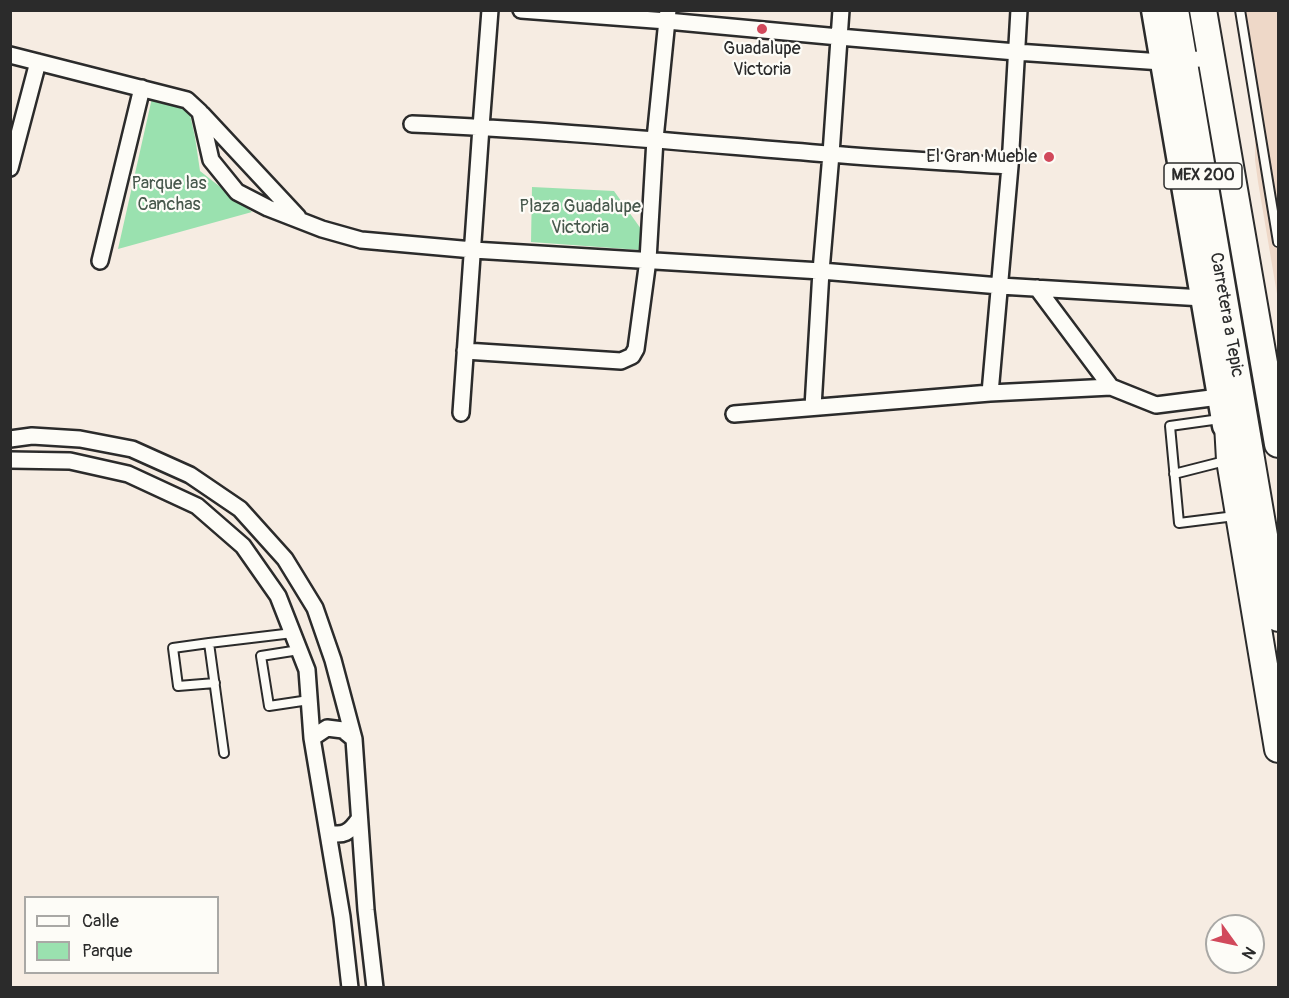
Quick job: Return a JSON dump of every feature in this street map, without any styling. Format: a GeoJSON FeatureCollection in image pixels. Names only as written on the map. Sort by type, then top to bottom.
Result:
{"type":"FeatureCollection","features":[{"type":"Feature","properties":{"kind":"highway","name":"Carretera a Tepic"},"geometry":{"type":"LineString","coordinates":[[1175,10],[1173,61],[1212,294],[1278,618]]}},
{"type":"Feature","properties":{"kind":"highway","name":"Carretera a Tepic"},"geometry":{"type":"LineString","coordinates":[[1203,10],[1278,444]]}},
{"type":"Feature","properties":{"kind":"highway"},"geometry":{"type":"LineString","coordinates":[[1212,294],[1230,460],[1273,699],[1278,749]]}},
{"type":"Feature","properties":{"kind":"main road"},"geometry":{"type":"LineString","coordinates":[[1153,10],[1173,61]]}},
{"type":"Feature","properties":{"kind":"main road"},"geometry":{"type":"LineString","coordinates":[[1212,294],[1221,408],[1230,460]]}},
{"type":"Feature","properties":{"kind":"street"},"geometry":{"type":"LineString","coordinates":[[461,413],[490,10]]}},
{"type":"Feature","properties":{"kind":"street"},"geometry":{"type":"LineString","coordinates":[[521,10],[668,16],[838,37],[1017,52],[1173,61],[1212,58]]}},
{"type":"Feature","properties":{"kind":"street"},"geometry":{"type":"LineString","coordinates":[[813,407],[841,10]]}},
{"type":"Feature","properties":{"kind":"street"},"geometry":{"type":"LineString","coordinates":[[990,393],[1010,166],[1019,10]]}},
{"type":"Feature","properties":{"kind":"street"},"geometry":{"type":"LineString","coordinates":[[465,351],[621,362],[632,356],[636,349],[648,260],[655,139],[668,16]]}},
{"type":"Feature","properties":{"kind":"street"},"geometry":{"type":"LineString","coordinates":[[10,55],[187,100],[301,221]]}},
{"type":"Feature","properties":{"kind":"street"},"geometry":{"type":"LineString","coordinates":[[10,168],[38,62]]}},
{"type":"Feature","properties":{"kind":"street"},"geometry":{"type":"LineString","coordinates":[[100,261],[142,88]]}},
{"type":"Feature","properties":{"kind":"street"},"geometry":{"type":"LineString","coordinates":[[200,112],[211,160],[237,192],[301,221],[361,240],[473,250],[821,271],[1000,286],[1212,294]]}},
{"type":"Feature","properties":{"kind":"street"},"geometry":{"type":"LineString","coordinates":[[412,124],[655,139],[1010,166]]}},
{"type":"Feature","properties":{"kind":"street"},"geometry":{"type":"LineString","coordinates":[[1037,288],[1111,387]]}},
{"type":"Feature","properties":{"kind":"street"},"geometry":{"type":"LineString","coordinates":[[734,414],[990,393],[1111,387],[1156,405],[1221,408]]}},
{"type":"Feature","properties":{"kind":"street"},"geometry":{"type":"LineString","coordinates":[[10,439],[32,436],[80,439],[132,449],[190,475],[240,509],[285,559],[315,608],[333,660],[354,739],[366,910],[375,987]]}},
{"type":"Feature","properties":{"kind":"street"},"geometry":{"type":"LineString","coordinates":[[10,460],[70,462],[128,474],[197,506],[243,546],[278,596],[307,670],[312,738],[342,917],[350,987]]}},
{"type":"Feature","properties":{"kind":"street"},"geometry":{"type":"LineString","coordinates":[[312,738],[327,728],[343,730],[354,739]]}},
{"type":"Feature","properties":{"kind":"street"},"geometry":{"type":"LineString","coordinates":[[328,833],[344,834],[359,819]]}},
{"type":"Feature","properties":{"kind":"lane"},"geometry":{"type":"LineString","coordinates":[[1240,10],[1278,242]]}},
{"type":"Feature","properties":{"kind":"lane"},"geometry":{"type":"LineString","coordinates":[[1221,408],[1170,426],[1179,523],[1239,516]]}},
{"type":"Feature","properties":{"kind":"lane"},"geometry":{"type":"LineString","coordinates":[[1174,474],[1230,460]]}},
{"type":"Feature","properties":{"kind":"lane"},"geometry":{"type":"LineString","coordinates":[[214,683],[178,686],[173,648],[293,633]]}},
{"type":"Feature","properties":{"kind":"lane"},"geometry":{"type":"LineString","coordinates":[[209,643],[224,753]]}},
{"type":"Feature","properties":{"kind":"lane"},"geometry":{"type":"LineString","coordinates":[[299,650],[261,656],[269,706],[309,700]]}},
{"type":"Feature","properties":{"kind":"shaded area"},"geometry":{"type":"Polygon","coordinates":[[[1235,11],[1278,11],[1278,300],[1258,182],[1255,138],[1235,11]]]}},
{"type":"Feature","properties":{"kind":"green space","name":"Parque las Canchas"},"geometry":{"type":"Polygon","coordinates":[[[152,98],[188,106],[200,171],[252,212],[118,249],[152,98]]]}},
{"type":"Feature","properties":{"kind":"green space","name":"Plaza Guadalupe Victoria"},"geometry":{"type":"Polygon","coordinates":[[[532,187],[614,191],[641,229],[640,250],[531,242],[532,187]]]}},
{"type":"Feature","properties":{"kind":"place","name":"Guadalupe Victoria"},"geometry":{"type":"Point","coordinates":[762,29]}},
{"type":"Feature","properties":{"kind":"place","name":"El Gran Mueble"},"geometry":{"type":"Point","coordinates":[1049,157]}}]}
